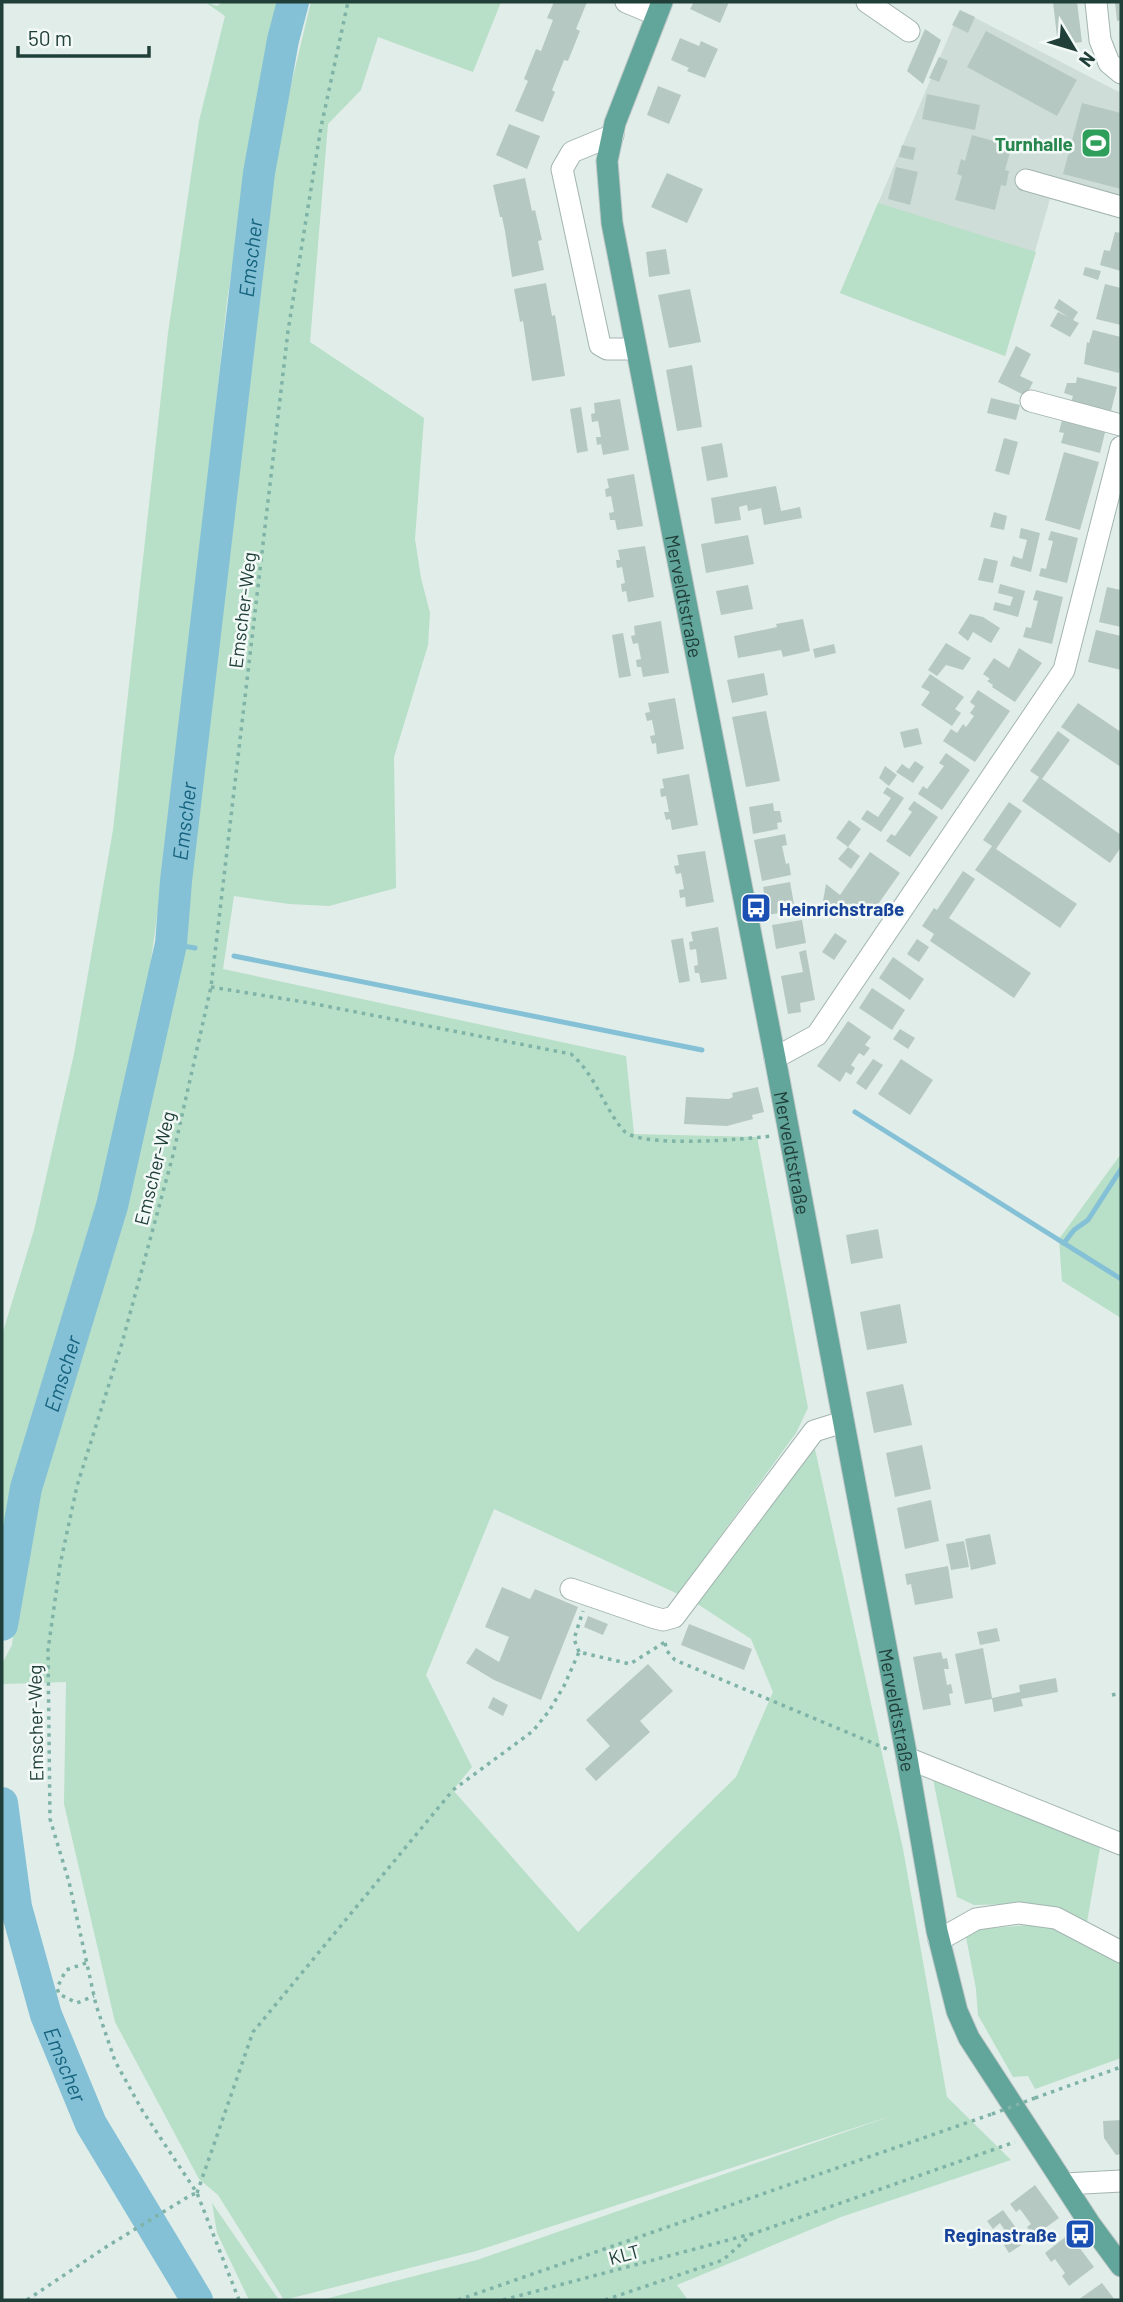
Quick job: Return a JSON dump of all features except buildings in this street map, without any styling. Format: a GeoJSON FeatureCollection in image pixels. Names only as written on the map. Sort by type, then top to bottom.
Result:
{"type":"FeatureCollection","features":[{"type":"Feature","properties":{"kind":"main road","name":"Merveldtstraße"},"geometry":{"type":"LineString","coordinates":[[660,8],[613,135],[607,161],[612,223],[775,1058],[939,1940],[957,2011],[969,2038],[1121,2266]]}},
{"type":"Feature","properties":{"kind":"street"},"geometry":{"type":"LineString","coordinates":[[626,2],[660,8]]}},
{"type":"Feature","properties":{"kind":"street"},"geometry":{"type":"LineString","coordinates":[[867,2],[909,31]]}},
{"type":"Feature","properties":{"kind":"street"},"geometry":{"type":"LineString","coordinates":[[1096,2],[1101,40],[1108,63],[1121,73]]}},
{"type":"Feature","properties":{"kind":"street"},"geometry":{"type":"LineString","coordinates":[[613,135],[572,152],[562,169],[600,345],[607,349],[636,349]]}},
{"type":"Feature","properties":{"kind":"street"},"geometry":{"type":"LineString","coordinates":[[1026,180],[1121,207]]}},
{"type":"Feature","properties":{"kind":"street"},"geometry":{"type":"LineString","coordinates":[[1031,401],[1121,425]]}},
{"type":"Feature","properties":{"kind":"street"},"geometry":{"type":"LineString","coordinates":[[775,1058],[817,1035],[1064,670],[1121,447]]}},
{"type":"Feature","properties":{"kind":"street"},"geometry":{"type":"LineString","coordinates":[[579,1592],[663,1620],[674,1617],[814,1431],[843,1422]]}},
{"type":"Feature","properties":{"kind":"street"},"geometry":{"type":"LineString","coordinates":[[907,1758],[1121,1844]]}},
{"type":"Feature","properties":{"kind":"street"},"geometry":{"type":"LineString","coordinates":[[939,1940],[976,1919],[1019,1913],[1056,1918],[1121,1952]]}},
{"type":"Feature","properties":{"kind":"street"},"geometry":{"type":"LineString","coordinates":[[1065,2184],[1121,2181]]}},
{"type":"Feature","properties":{"kind":"path","name":"Emscher-Weg"},"geometry":{"type":"LineString","coordinates":[[239,2300],[197,2193],[142,2110],[115,2061],[94,1996],[69,1882],[50,1819],[48,1650],[60,1565],[77,1486],[122,1343],[162,1195],[211,987],[290,318],[321,127],[348,2]]}},
{"type":"Feature","properties":{"kind":"path"},"geometry":{"type":"LineString","coordinates":[[211,987],[310,1003],[570,1054],[582,1064],[624,1132],[638,1138],[687,1141],[788,1134]]}},
{"type":"Feature","properties":{"kind":"path"},"geometry":{"type":"LineString","coordinates":[[27,2300],[106,2246],[197,2193],[253,2032],[453,1790],[533,1731],[549,1711],[579,1652],[574,1639],[579,1592]]}},
{"type":"Feature","properties":{"kind":"path"},"geometry":{"type":"LineString","coordinates":[[663,1620],[667,1651],[675,1661],[907,1758]]}},
{"type":"Feature","properties":{"kind":"path"},"geometry":{"type":"LineString","coordinates":[[579,1652],[630,1664],[665,1642]]}},
{"type":"Feature","properties":{"kind":"path"},"geometry":{"type":"LineString","coordinates":[[1112,1695],[1121,1693]]}},
{"type":"Feature","properties":{"kind":"path"},"geometry":{"type":"LineString","coordinates":[[86,1963],[66,1970],[57,1988],[59,1994],[77,2003],[94,1996]]}},
{"type":"Feature","properties":{"kind":"path"},"geometry":{"type":"LineString","coordinates":[[458,2300],[1121,2067]]}},
{"type":"Feature","properties":{"kind":"path","name":"KLT"},"geometry":{"type":"LineString","coordinates":[[503,2300],[752,2234],[1033,2136]]}},
{"type":"Feature","properties":{"kind":"path"},"geometry":{"type":"LineString","coordinates":[[605,2300],[723,2260],[752,2234]]}},
{"type":"Feature","properties":{"kind":"shaded area"},"geometry":{"type":"Polygon","coordinates":[[[960,10],[1121,93],[1121,219],[1050,199],[1005,356],[840,293],[960,10]]]}},
{"type":"Feature","properties":{"kind":"green space"},"geometry":{"type":"Polygon","coordinates":[[[205,2],[217,6],[223,2],[281,4],[261,75],[227,301],[178,764],[145,1004],[99,1203],[19,1474],[2,1560],[2,1335],[34,1230],[74,1054],[113,830],[168,333],[199,121],[225,16],[205,2]]]}},
{"type":"Feature","properties":{"kind":"green space"},"geometry":{"type":"Polygon","coordinates":[[[311,2],[501,2],[473,72],[378,37],[361,90],[328,124],[310,342],[424,418],[415,539],[430,613],[428,645],[394,757],[396,888],[329,906],[289,904],[234,896],[223,969],[626,1056],[634,1134],[757,1137],[808,1408],[796,1433],[678,1594],[494,1509],[426,1675],[472,1767],[453,1790],[578,1932],[736,1777],[773,1692],[751,1639],[693,1601],[813,1440],[903,1849],[947,2097],[1011,2160],[841,2217],[677,2285],[688,2300],[321,2300],[477,2260],[894,2115],[476,2251],[284,2300],[218,2195],[199,2179],[115,2022],[64,1804],[66,1682],[2,1684],[2,1664],[12,1645],[21,1573],[41,1482],[121,1211],[156,1072],[181,936],[235,459],[277,143],[311,2]]]}},
{"type":"Feature","properties":{"kind":"green space"},"geometry":{"type":"Polygon","coordinates":[[[878,203],[1036,252],[1005,356],[840,293],[878,203]]]}},
{"type":"Feature","properties":{"kind":"green space"},"geometry":{"type":"Polygon","coordinates":[[[1121,1154],[1121,1318],[1062,1281],[1059,1239],[1121,1154]]]}},
{"type":"Feature","properties":{"kind":"green space"},"geometry":{"type":"Polygon","coordinates":[[[933,1779],[1101,1842],[1087,1922],[1022,1904],[974,1905],[957,1897],[933,1779]]]}},
{"type":"Feature","properties":{"kind":"green space"},"geometry":{"type":"Polygon","coordinates":[[[1041,1924],[1064,1931],[1121,1961],[1121,2058],[1035,2089],[1028,2076],[1013,2077],[978,2015],[966,1937],[980,1929],[1041,1924]]]}},
{"type":"Feature","properties":{"kind":"green space"},"geometry":{"type":"Polygon","coordinates":[[[212,2203],[279,2300],[249,2300],[217,2233],[212,2203]]]}},
{"type":"Feature","properties":{"kind":"waterway","name":"Emscher"},"geometry":{"type":"LineString","coordinates":[[2,1625],[26,1488],[112,1206],[171,944],[176,881],[259,173],[283,40],[293,2]]}},
{"type":"Feature","properties":{"kind":"waterway"},"geometry":{"type":"LineString","coordinates":[[171,944],[195,948]]}},
{"type":"Feature","properties":{"kind":"waterway"},"geometry":{"type":"LineString","coordinates":[[234,956],[702,1050]]}},
{"type":"Feature","properties":{"kind":"waterway"},"geometry":{"type":"LineString","coordinates":[[855,1112],[1121,1279]]}},
{"type":"Feature","properties":{"kind":"waterway"},"geometry":{"type":"LineString","coordinates":[[1064,1243],[1074,1230],[1088,1220],[1121,1169]]}},
{"type":"Feature","properties":{"kind":"waterway","name":"Emscher"},"geometry":{"type":"LineString","coordinates":[[2,1803],[16,1907],[46,2015],[91,2124],[197,2300]]}},
{"type":"Feature","properties":{"kind":"place","name":"Turnhalle"},"geometry":{"type":"Point","coordinates":[1096,143]}},
{"type":"Feature","properties":{"kind":"place","name":"Heinrichstraße"},"geometry":{"type":"Point","coordinates":[756,908]}},
{"type":"Feature","properties":{"kind":"place","name":"Reginastraße"},"geometry":{"type":"Point","coordinates":[1080,2234]}}]}
